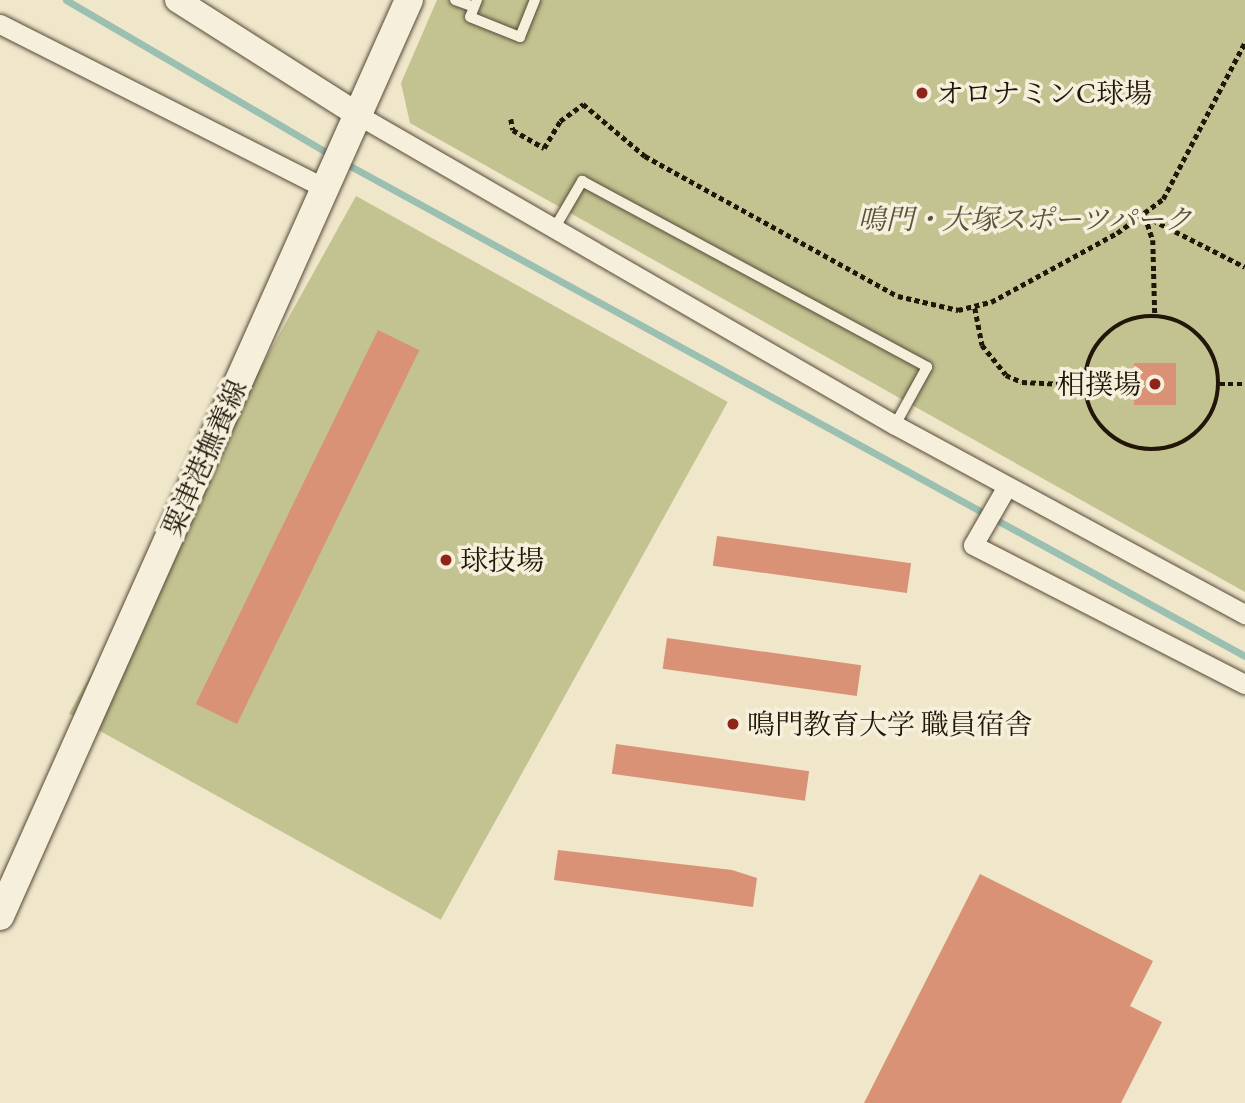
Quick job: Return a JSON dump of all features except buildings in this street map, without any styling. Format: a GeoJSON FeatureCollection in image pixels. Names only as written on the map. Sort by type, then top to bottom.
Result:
{"type":"FeatureCollection","features":[{"type":"Feature","properties":{"kind":"main road","name":"粟津港撫養線"},"geometry":{"type":"LineString","coordinates":[[0,916],[409,0]]}},
{"type":"Feature","properties":{"kind":"street"},"geometry":{"type":"LineString","coordinates":[[183,1],[353,127],[554,230],[895,425],[1245,614]]}},
{"type":"Feature","properties":{"kind":"street"},"geometry":{"type":"LineString","coordinates":[[0,24],[326,184]]}},
{"type":"Feature","properties":{"kind":"street"},"geometry":{"type":"LineString","coordinates":[[1007,486],[974,545],[1245,684]]}},
{"type":"Feature","properties":{"kind":"lane"},"geometry":{"type":"LineString","coordinates":[[455,0],[476,4],[470,17],[520,37],[535,0]]}},
{"type":"Feature","properties":{"kind":"lane"},"geometry":{"type":"LineString","coordinates":[[554,230],[582,181],[927,367],[895,425]]}},
{"type":"Feature","properties":{"kind":"path"},"geometry":{"type":"LineString","coordinates":[[510,119],[513,130],[544,148],[560,121],[583,104],[645,156],[898,296],[940,310],[975,308],[1144,216],[1178,177],[1245,42]]}},
{"type":"Feature","properties":{"kind":"path"},"geometry":{"type":"LineString","coordinates":[[1144,216],[1245,267]]}},
{"type":"Feature","properties":{"kind":"path"},"geometry":{"type":"LineString","coordinates":[[1144,216],[1153,240],[1155,315]]}},
{"type":"Feature","properties":{"kind":"path"},"geometry":{"type":"LineString","coordinates":[[975,308],[982,345],[1006,375],[1022,382],[1085,385]]}},
{"type":"Feature","properties":{"kind":"path"},"geometry":{"type":"LineString","coordinates":[[1155,315],[1193,329],[1208,345],[1220,384],[1206,424],[1172,447],[1152,450],[1113,437],[1098,423],[1085,385],[1092,354],[1111,328],[1155,315]]}},
{"type":"Feature","properties":{"kind":"path"},"geometry":{"type":"LineString","coordinates":[[1220,384],[1245,384]]}},
{"type":"Feature","properties":{"kind":"green space","name":"鳴門・大塚スポーツパーク"},"geometry":{"type":"Polygon","coordinates":[[[437,0],[1245,0],[1245,592],[410,123],[401,83],[437,0]]]}},
{"type":"Feature","properties":{"kind":"green space","name":"球技場"},"geometry":{"type":"Polygon","coordinates":[[[356,196],[728,402],[441,920],[69,714],[356,196]]]}},
{"type":"Feature","properties":{"kind":"waterway"},"geometry":{"type":"LineString","coordinates":[[66,0],[333,156]]}},
{"type":"Feature","properties":{"kind":"waterway"},"geometry":{"type":"LineString","coordinates":[[343,162],[1245,656]]}},
{"type":"Feature","properties":{"kind":"place","name":"オロナミンC球場"},"geometry":{"type":"Point","coordinates":[922,93]}},
{"type":"Feature","properties":{"kind":"place","name":"相撲場"},"geometry":{"type":"Point","coordinates":[1155,384]}},
{"type":"Feature","properties":{"kind":"place","name":"球技場"},"geometry":{"type":"Point","coordinates":[446,560]}},
{"type":"Feature","properties":{"kind":"place","name":"鳴門教育大学 職員宿舎"},"geometry":{"type":"Point","coordinates":[733,724]}}]}
